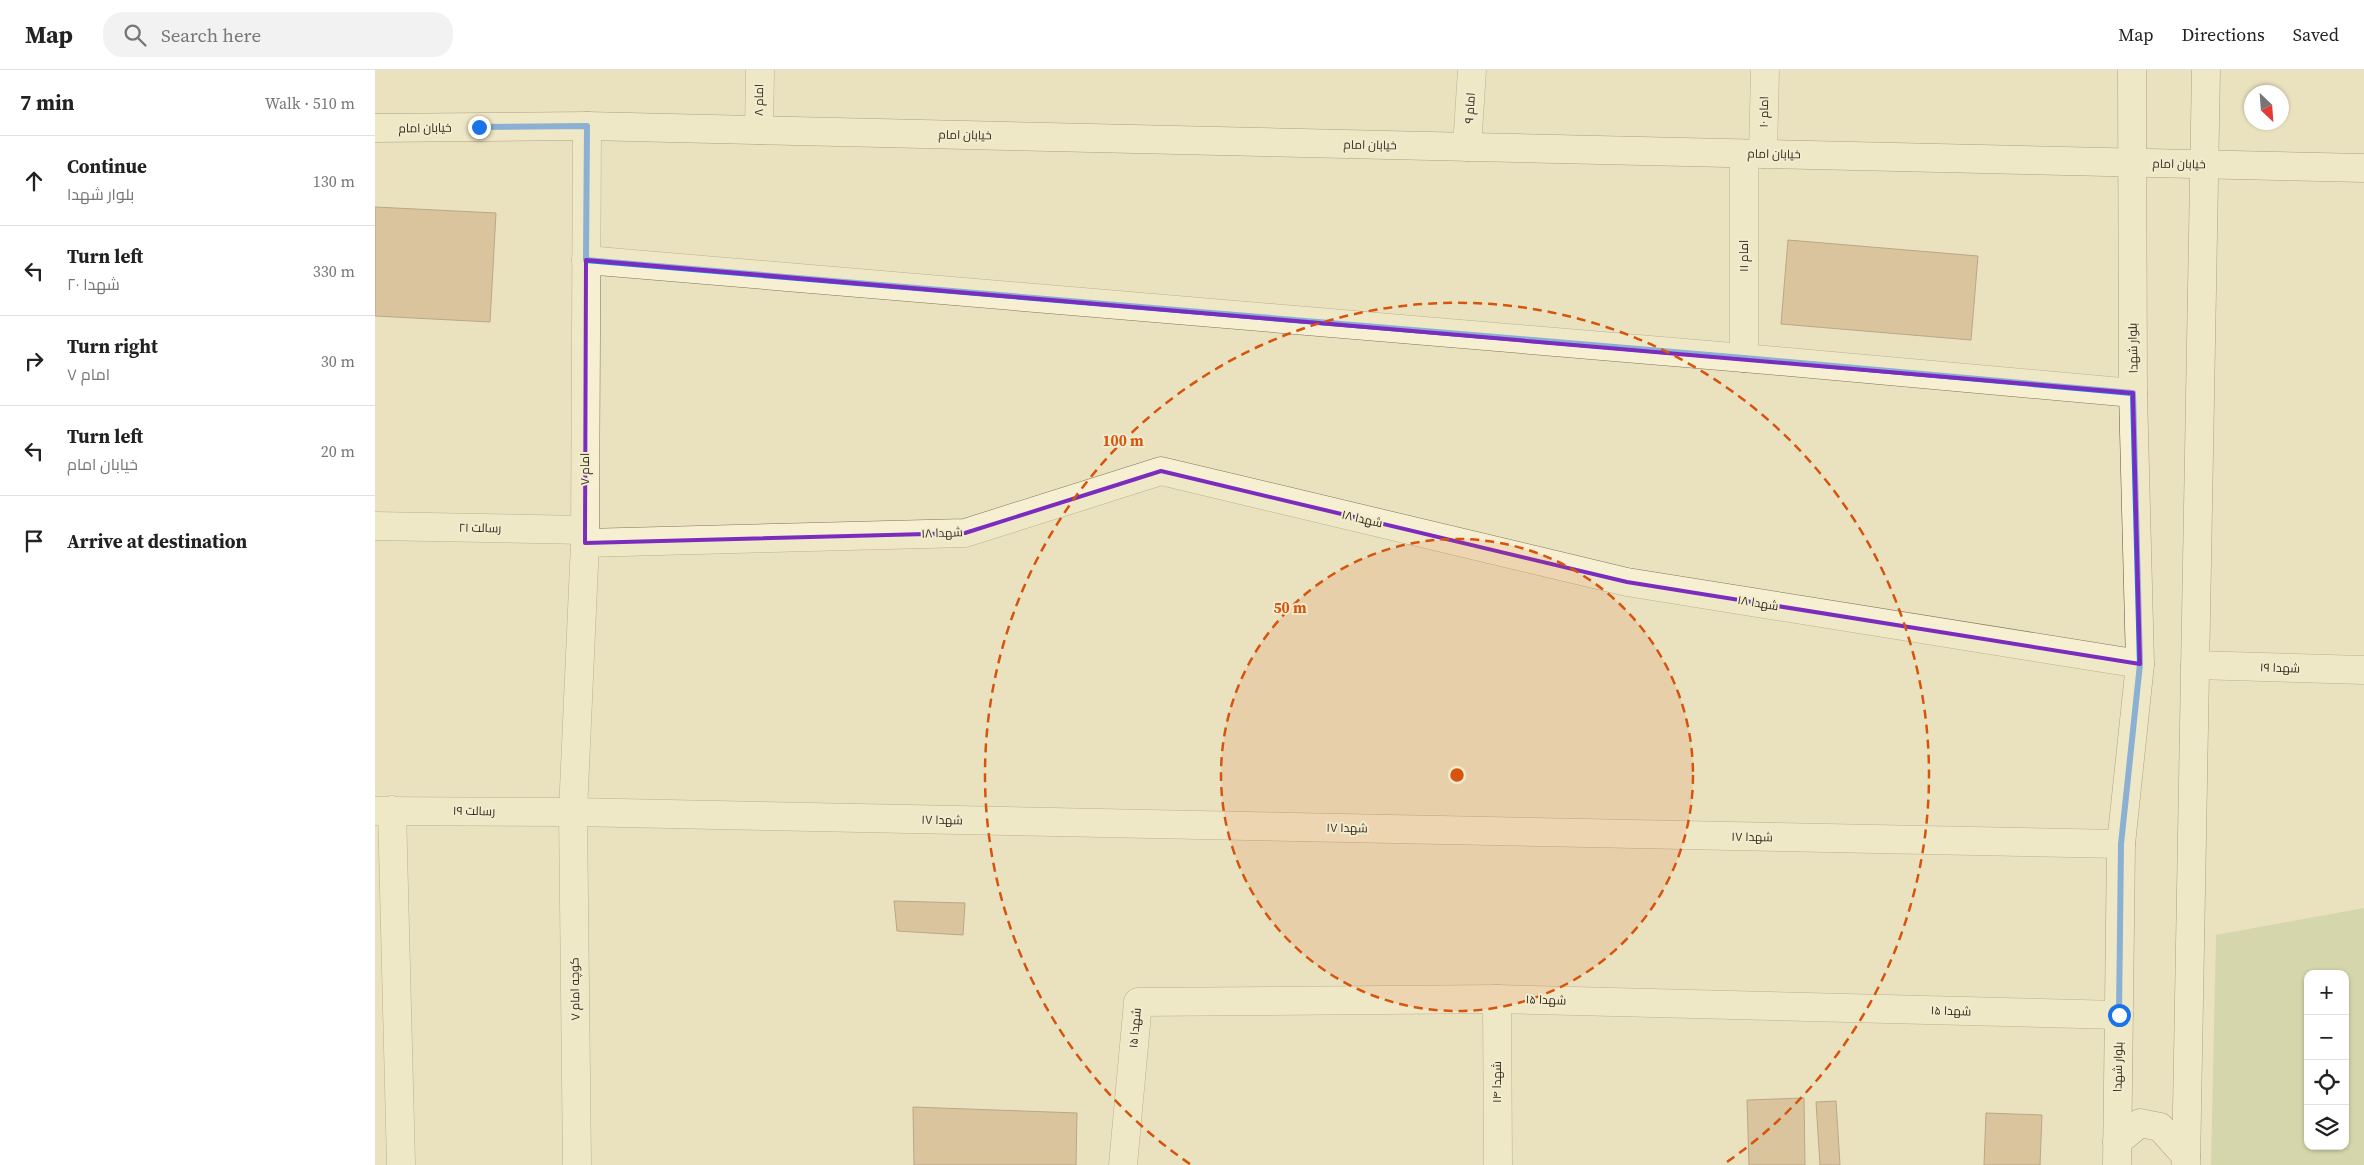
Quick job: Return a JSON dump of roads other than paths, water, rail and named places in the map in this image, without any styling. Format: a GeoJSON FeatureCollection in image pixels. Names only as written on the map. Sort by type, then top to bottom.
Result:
{"type":"FeatureCollection","features":[{"type":"Feature","properties":{"kind":"street","name":"امام ۸"},"geometry":{"type":"LineString","coordinates":[[759,130],[760,70]]}},
{"type":"Feature","properties":{"kind":"street","name":"امام ۹"},"geometry":{"type":"LineString","coordinates":[[1467,147],[1472,70]]}},
{"type":"Feature","properties":{"kind":"street","name":"امام ۱۰"},"geometry":{"type":"LineString","coordinates":[[1753,154],[1765,70]]}},
{"type":"Feature","properties":{"kind":"street","name":"بلوار شهدا"},"geometry":{"type":"LineString","coordinates":[[2117,1153],[2121,844],[2140,664],[2133,393],[2132,70]]}},
{"type":"Feature","properties":{"kind":"street"},"geometry":{"type":"LineString","coordinates":[[2186,1161],[2206,70]]}},
{"type":"Feature","properties":{"kind":"street","name":"خیابان امام"},"geometry":{"type":"LineString","coordinates":[[375,128],[587,126],[2364,168]]}},
{"type":"Feature","properties":{"kind":"street","name":"امام ۷"},"geometry":{"type":"LineString","coordinates":[[573,812],[585,536],[587,126]]}},
{"type":"Feature","properties":{"kind":"street","name":"امام ۱۱"},"geometry":{"type":"LineString","coordinates":[[1744,358],[1753,154]]}},
{"type":"Feature","properties":{"kind":"street"},"geometry":{"type":"LineString","coordinates":[[586,260],[1744,358],[2133,393]]}},
{"type":"Feature","properties":{"kind":"street","name":"شهدا ۱۸"},"geometry":{"type":"LineString","coordinates":[[585,536],[965,533],[1161,471],[1627,582],[2140,664]]}},
{"type":"Feature","properties":{"kind":"street","name":"رسالت ۲۱"},"geometry":{"type":"LineString","coordinates":[[375,526],[585,536]]}},
{"type":"Feature","properties":{"kind":"street","name":"شهدا ۱۹"},"geometry":{"type":"LineString","coordinates":[[2195,665],[2364,670]]}},
{"type":"Feature","properties":{"kind":"street"},"geometry":{"type":"LineString","coordinates":[[384,811],[401,1165]]}},
{"type":"Feature","properties":{"kind":"street","name":"رسالت ۱۹"},"geometry":{"type":"LineString","coordinates":[[384,811],[573,812]]}},
{"type":"Feature","properties":{"kind":"street","name":"شهدا ۱۷"},"geometry":{"type":"LineString","coordinates":[[573,812],[2121,844]]}},
{"type":"Feature","properties":{"kind":"street","name":"کوچه امام ۷"},"geometry":{"type":"LineString","coordinates":[[573,812],[577,1165]]}},
{"type":"Feature","properties":{"kind":"street","name":"شهدا ۱۵"},"geometry":{"type":"LineString","coordinates":[[1123,1165],[1138,1002],[1497,999],[2119,1015]]}},
{"type":"Feature","properties":{"kind":"street","name":"شهدا ۱۴"},"geometry":{"type":"LineString","coordinates":[[1497,999],[1498,1165]]}},
{"type":"Feature","properties":{"kind":"street"},"geometry":{"type":"LineString","coordinates":[[2117,1153],[2140,1123],[2160,1127],[2186,1161]]}}]}
